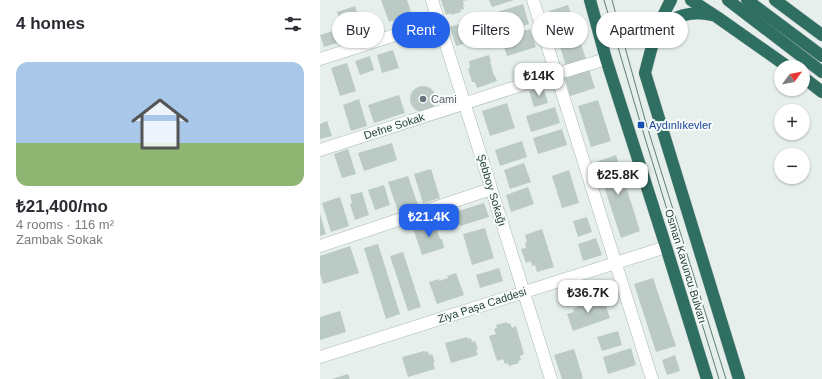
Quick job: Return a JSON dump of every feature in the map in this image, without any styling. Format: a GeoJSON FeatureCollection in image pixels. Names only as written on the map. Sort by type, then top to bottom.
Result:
{"type":"FeatureCollection","features":[{"type":"Feature","properties":{"kind":"highway","name":"Osman Kavuncu Bulvarı"},"geometry":{"type":"LineString","coordinates":[[590,0],[606,59],[707,379]]}},
{"type":"Feature","properties":{"kind":"highway"},"geometry":{"type":"LineString","coordinates":[[664,12],[671,0]]}},
{"type":"Feature","properties":{"kind":"highway"},"geometry":{"type":"LineString","coordinates":[[728,0],[822,72]]}},
{"type":"Feature","properties":{"kind":"highway"},"geometry":{"type":"LineString","coordinates":[[747,0],[822,56]]}},
{"type":"Feature","properties":{"kind":"highway"},"geometry":{"type":"LineString","coordinates":[[775,0],[822,35]]}},
{"type":"Feature","properties":{"kind":"highway"},"geometry":{"type":"LineString","coordinates":[[694,1],[778,60]]}},
{"type":"Feature","properties":{"kind":"highway"},"geometry":{"type":"LineString","coordinates":[[688,14],[702,13],[717,17]]}},
{"type":"Feature","properties":{"kind":"highway","name":"Osman Kavuncu Bulvarı"},"geometry":{"type":"LineString","coordinates":[[651,48],[645,73],[739,379]]}},
{"type":"Feature","properties":{"kind":"highway"},"geometry":{"type":"LineString","coordinates":[[810,83],[822,92]]}},
{"type":"Feature","properties":{"kind":"street","name":"Şebboy Sokağı"},"geometry":{"type":"LineString","coordinates":[[432,0],[436,12]]}},
{"type":"Feature","properties":{"kind":"street"},"geometry":{"type":"LineString","coordinates":[[533,0],[652,379]]}},
{"type":"Feature","properties":{"kind":"street"},"geometry":{"type":"LineString","coordinates":[[320,59],[392,36]]}},
{"type":"Feature","properties":{"kind":"street","name":"Şebboy Sokağı"},"geometry":{"type":"LineString","coordinates":[[447,48],[551,379]]}},
{"type":"Feature","properties":{"kind":"street","name":"Defne Sokak"},"geometry":{"type":"LineString","coordinates":[[320,150],[606,59]]}},
{"type":"Feature","properties":{"kind":"street"},"geometry":{"type":"LineString","coordinates":[[320,246],[492,189]]}},
{"type":"Feature","properties":{"kind":"street","name":"Ziya Paşa Caddesi"},"geometry":{"type":"LineString","coordinates":[[320,357],[666,247]]}},
{"type":"Feature","properties":{"kind":"building"},"geometry":{"type":"Polygon","coordinates":[[[381,0],[407,0],[411,12],[392,12],[392,21],[389,22],[381,0]]]}},
{"type":"Feature","properties":{"kind":"building"},"geometry":{"type":"Polygon","coordinates":[[[441,0],[467,0],[463,1],[464,9],[460,10],[461,12],[451,15],[450,12],[445,12],[441,0]]]}},
{"type":"Feature","properties":{"kind":"building"},"geometry":{"type":"Polygon","coordinates":[[[489,0],[514,0],[492,7],[489,0]]]}},
{"type":"Feature","properties":{"kind":"building"},"geometry":{"type":"Polygon","coordinates":[[[523,4],[529,24],[524,26],[524,12],[497,12],[523,4]]]}},
{"type":"Feature","properties":{"kind":"building"},"geometry":{"type":"Polygon","coordinates":[[[568,5],[570,12],[549,12],[568,5]]]}},
{"type":"Feature","properties":{"kind":"building"},"geometry":{"type":"Polygon","coordinates":[[[355,6],[357,12],[337,12],[355,6]]]}},
{"type":"Feature","properties":{"kind":"building"},"geometry":{"type":"Polygon","coordinates":[[[458,24],[458,45],[456,46],[450,27],[458,24]]]}},
{"type":"Feature","properties":{"kind":"building"},"geometry":{"type":"Polygon","coordinates":[[[530,29],[533,48],[507,56],[504,48],[524,48],[524,31],[530,29]]]}},
{"type":"Feature","properties":{"kind":"building"},"geometry":{"type":"Polygon","coordinates":[[[332,31],[332,44],[324,47],[320,35],[332,31]]]}},
{"type":"Feature","properties":{"kind":"building"},"geometry":{"type":"Polygon","coordinates":[[[560,48],[582,48],[586,59],[566,66],[560,48]]]}},
{"type":"Feature","properties":{"kind":"building"},"geometry":{"type":"Polygon","coordinates":[[[393,50],[399,68],[382,73],[377,55],[393,50]]]}},
{"type":"Feature","properties":{"kind":"building"},"geometry":{"type":"Polygon","coordinates":[[[489,55],[494,76],[497,81],[477,88],[475,82],[472,82],[468,69],[470,68],[469,61],[489,55]]]}},
{"type":"Feature","properties":{"kind":"building"},"geometry":{"type":"Polygon","coordinates":[[[370,56],[374,70],[360,75],[355,61],[370,56]]]}},
{"type":"Feature","properties":{"kind":"building"},"geometry":{"type":"Polygon","coordinates":[[[347,63],[356,91],[340,96],[331,68],[347,63]]]}},
{"type":"Feature","properties":{"kind":"building"},"geometry":{"type":"Polygon","coordinates":[[[589,70],[595,88],[570,96],[565,78],[589,70]]]}},
{"type":"Feature","properties":{"kind":"building","name":"Cami"},"geometry":{"type":"Polygon","coordinates":[[[423,86],[432,90],[436,99],[432,108],[423,112],[414,108],[410,99],[414,90],[423,86]]]}},
{"type":"Feature","properties":{"kind":"building"},"geometry":{"type":"Polygon","coordinates":[[[543,86],[548,103],[534,107],[529,91],[543,86]]]}},
{"type":"Feature","properties":{"kind":"building"},"geometry":{"type":"Polygon","coordinates":[[[399,95],[405,113],[374,123],[368,105],[399,95]]]}},
{"type":"Feature","properties":{"kind":"building"},"geometry":{"type":"Polygon","coordinates":[[[359,99],[367,126],[351,131],[343,105],[359,99]]]}},
{"type":"Feature","properties":{"kind":"building"},"geometry":{"type":"Polygon","coordinates":[[[598,100],[611,141],[591,147],[578,106],[598,100]]]}},
{"type":"Feature","properties":{"kind":"building"},"geometry":{"type":"Polygon","coordinates":[[[507,103],[515,128],[490,136],[482,111],[507,103]]]}},
{"type":"Feature","properties":{"kind":"building"},"geometry":{"type":"Polygon","coordinates":[[[555,107],[560,123],[531,132],[526,116],[555,107]]]}},
{"type":"Feature","properties":{"kind":"building"},"geometry":{"type":"Polygon","coordinates":[[[327,121],[332,136],[320,139],[320,124],[327,121]]]}},
{"type":"Feature","properties":{"kind":"building"},"geometry":{"type":"Polygon","coordinates":[[[562,129],[567,145],[538,154],[533,138],[562,129]]]}},
{"type":"Feature","properties":{"kind":"building"},"geometry":{"type":"Polygon","coordinates":[[[522,141],[527,157],[500,166],[495,150],[522,141]]]}},
{"type":"Feature","properties":{"kind":"building"},"geometry":{"type":"Polygon","coordinates":[[[392,143],[397,160],[364,171],[358,153],[392,143]]]}},
{"type":"Feature","properties":{"kind":"building"},"geometry":{"type":"Polygon","coordinates":[[[348,149],[356,174],[342,178],[334,154],[348,149]]]}},
{"type":"Feature","properties":{"kind":"building"},"geometry":{"type":"Polygon","coordinates":[[[616,155],[640,231],[621,238],[596,162],[616,155]]]}},
{"type":"Feature","properties":{"kind":"building"},"geometry":{"type":"Polygon","coordinates":[[[524,163],[531,182],[510,189],[504,170],[524,163]]]}},
{"type":"Feature","properties":{"kind":"building"},"geometry":{"type":"Polygon","coordinates":[[[431,169],[440,198],[423,203],[414,174],[431,169]]]}},
{"type":"Feature","properties":{"kind":"building"},"geometry":{"type":"Polygon","coordinates":[[[569,170],[579,203],[562,208],[552,176],[569,170]]]}},
{"type":"Feature","properties":{"kind":"building"},"geometry":{"type":"Polygon","coordinates":[[[408,176],[418,205],[398,211],[388,182],[408,176]]]}},
{"type":"Feature","properties":{"kind":"building"},"geometry":{"type":"Polygon","coordinates":[[[384,185],[390,205],[375,210],[368,190],[384,185]]]}},
{"type":"Feature","properties":{"kind":"building"},"geometry":{"type":"Polygon","coordinates":[[[528,187],[534,204],[511,212],[506,195],[528,187]]]}},
{"type":"Feature","properties":{"kind":"building"},"geometry":{"type":"Polygon","coordinates":[[[362,192],[369,215],[355,220],[350,204],[352,203],[350,195],[362,192]]]}},
{"type":"Feature","properties":{"kind":"building"},"geometry":{"type":"Polygon","coordinates":[[[340,197],[349,226],[331,232],[322,203],[340,197]]]}},
{"type":"Feature","properties":{"kind":"building"},"geometry":{"type":"Polygon","coordinates":[[[484,203],[489,217],[460,226],[455,212],[484,203]]]}},
{"type":"Feature","properties":{"kind":"building"},"geometry":{"type":"Polygon","coordinates":[[[320,214],[326,234],[320,236],[320,214]]]}},
{"type":"Feature","properties":{"kind":"building"},"geometry":{"type":"Polygon","coordinates":[[[587,217],[592,232],[578,237],[573,221],[587,217]]]}},
{"type":"Feature","properties":{"kind":"building"},"geometry":{"type":"Polygon","coordinates":[[[436,221],[439,230],[437,230],[440,239],[442,239],[444,248],[422,255],[413,228],[436,221]]]}},
{"type":"Feature","properties":{"kind":"building"},"geometry":{"type":"Polygon","coordinates":[[[485,228],[494,258],[472,265],[463,234],[485,228]]]}},
{"type":"Feature","properties":{"kind":"building"},"geometry":{"type":"Polygon","coordinates":[[[542,229],[554,267],[537,272],[535,265],[532,266],[531,261],[526,263],[521,249],[526,248],[525,243],[527,242],[525,235],[542,229]]]}},
{"type":"Feature","properties":{"kind":"building"},"geometry":{"type":"Polygon","coordinates":[[[596,238],[602,255],[583,261],[578,244],[596,238]]]}},
{"type":"Feature","properties":{"kind":"building"},"geometry":{"type":"Polygon","coordinates":[[[378,244],[400,314],[386,319],[364,248],[378,244]]]}},
{"type":"Feature","properties":{"kind":"building"},"geometry":{"type":"Polygon","coordinates":[[[350,246],[359,273],[323,284],[320,274],[320,256],[350,246]]]}},
{"type":"Feature","properties":{"kind":"building"},"geometry":{"type":"Polygon","coordinates":[[[403,252],[421,307],[408,311],[390,256],[403,252]]]}},
{"type":"Feature","properties":{"kind":"building"},"geometry":{"type":"Polygon","coordinates":[[[499,268],[503,281],[480,288],[476,275],[499,268]]]}},
{"type":"Feature","properties":{"kind":"building"},"geometry":{"type":"Polygon","coordinates":[[[456,273],[464,295],[437,304],[429,282],[448,278],[447,276],[456,273]]]}},
{"type":"Feature","properties":{"kind":"building"},"geometry":{"type":"Polygon","coordinates":[[[653,278],[676,346],[656,352],[634,284],[653,278]]]}},
{"type":"Feature","properties":{"kind":"building"},"geometry":{"type":"Polygon","coordinates":[[[590,298],[591,302],[596,301],[597,304],[604,301],[610,318],[573,331],[567,314],[574,312],[573,309],[578,307],[576,303],[590,298]]]}},
{"type":"Feature","properties":{"kind":"building"},"geometry":{"type":"Polygon","coordinates":[[[340,311],[346,332],[320,340],[320,317],[340,311]]]}},
{"type":"Feature","properties":{"kind":"building"},"geometry":{"type":"Polygon","coordinates":[[[507,322],[507,324],[510,323],[512,328],[516,326],[524,354],[520,356],[521,360],[518,361],[519,363],[509,366],[508,363],[505,364],[503,359],[497,361],[489,336],[496,334],[494,329],[497,328],[496,325],[507,322]]]}},
{"type":"Feature","properties":{"kind":"building"},"geometry":{"type":"Polygon","coordinates":[[[618,331],[622,345],[602,351],[597,337],[618,331]]]}},
{"type":"Feature","properties":{"kind":"building"},"geometry":{"type":"Polygon","coordinates":[[[467,337],[468,339],[471,338],[472,342],[475,341],[478,349],[476,350],[478,355],[451,363],[445,343],[467,337]]]}},
{"type":"Feature","properties":{"kind":"building"},"geometry":{"type":"Polygon","coordinates":[[[631,348],[636,365],[608,374],[603,357],[631,348]]]}},
{"type":"Feature","properties":{"kind":"building"},"geometry":{"type":"Polygon","coordinates":[[[574,349],[583,378],[562,379],[554,355],[574,349]]]}},
{"type":"Feature","properties":{"kind":"building"},"geometry":{"type":"Polygon","coordinates":[[[428,351],[429,355],[432,354],[435,362],[433,363],[435,369],[408,377],[402,357],[428,351]]]}},
{"type":"Feature","properties":{"kind":"building"},"geometry":{"type":"Polygon","coordinates":[[[675,355],[680,371],[667,375],[662,360],[675,355]]]}},
{"type":"Feature","properties":{"kind":"building"},"geometry":{"type":"Polygon","coordinates":[[[348,374],[350,379],[332,379],[348,374]]]}},
{"type":"Feature","properties":{"kind":"tram line"},"geometry":{"type":"LineString","coordinates":[[604,0],[719,379]]}},
{"type":"Feature","properties":{"kind":"tram line"},"geometry":{"type":"LineString","coordinates":[[612,0],[646,123],[726,379]]}},
{"type":"Feature","properties":{"kind":"place","name":"Cami"},"geometry":{"type":"Point","coordinates":[423,99]}},
{"type":"Feature","properties":{"kind":"place","name":"Aydınlıkevler"},"geometry":{"type":"Point","coordinates":[641,125]}}]}
